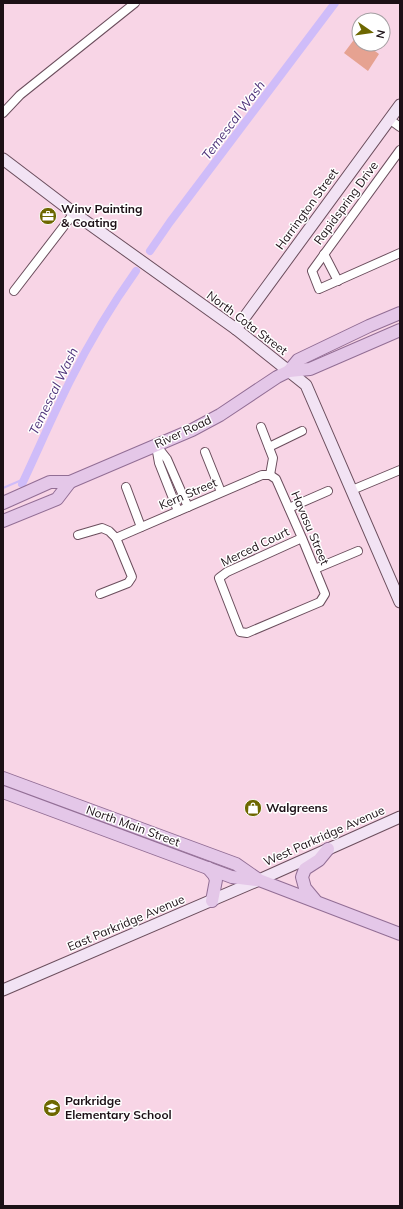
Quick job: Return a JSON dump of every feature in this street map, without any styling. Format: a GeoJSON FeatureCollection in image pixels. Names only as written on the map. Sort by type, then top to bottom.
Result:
{"type":"FeatureCollection","features":[{"type":"Feature","properties":{"kind":"main road","name":"River Road"},"geometry":{"type":"LineString","coordinates":[[289,371],[298,360],[400,313]]}},
{"type":"Feature","properties":{"kind":"main road","name":"River Road"},"geometry":{"type":"LineString","coordinates":[[3,503],[50,482],[70,482],[192,430],[220,415],[277,377],[289,371],[310,369],[400,330]]}},
{"type":"Feature","properties":{"kind":"main road","name":"River Road"},"geometry":{"type":"LineString","coordinates":[[3,521],[56,499],[70,482]]}},
{"type":"Feature","properties":{"kind":"main road","name":"North Main Street"},"geometry":{"type":"LineString","coordinates":[[3,778],[236,864],[260,880],[400,934]]}},
{"type":"Feature","properties":{"kind":"main road","name":"North Main Street"},"geometry":{"type":"LineString","coordinates":[[3,792],[233,877],[260,880]]}},
{"type":"Feature","properties":{"kind":"main road"},"geometry":{"type":"LineString","coordinates":[[315,901],[305,888],[302,877],[305,869],[319,860],[328,849]]}},
{"type":"Feature","properties":{"kind":"main road"},"geometry":{"type":"LineString","coordinates":[[208,868],[216,880],[212,901]]}},
{"type":"Feature","properties":{"kind":"street"},"geometry":{"type":"LineString","coordinates":[[3,113],[20,95],[136,3]]}},
{"type":"Feature","properties":{"kind":"street","name":"Harrington Street"},"geometry":{"type":"LineString","coordinates":[[236,329],[389,119],[399,108]]}},
{"type":"Feature","properties":{"kind":"street"},"geometry":{"type":"LineString","coordinates":[[389,119],[400,127]]}},
{"type":"Feature","properties":{"kind":"street","name":"Rapidspring Drive"},"geometry":{"type":"LineString","coordinates":[[338,281],[319,289],[312,271],[400,151]]}},
{"type":"Feature","properties":{"kind":"street","name":"North Cota Street"},"geometry":{"type":"LineString","coordinates":[[3,159],[74,213],[236,329],[306,385],[400,602]]}},
{"type":"Feature","properties":{"kind":"street"},"geometry":{"type":"LineString","coordinates":[[14,291],[74,213]]}},
{"type":"Feature","properties":{"kind":"street"},"geometry":{"type":"LineString","coordinates":[[324,254],[338,281],[400,253]]}},
{"type":"Feature","properties":{"kind":"street"},"geometry":{"type":"LineString","coordinates":[[261,427],[273,458],[270,475]]}},
{"type":"Feature","properties":{"kind":"street"},"geometry":{"type":"LineString","coordinates":[[269,447],[302,432]]}},
{"type":"Feature","properties":{"kind":"street"},"geometry":{"type":"LineString","coordinates":[[156,445],[167,460],[188,507]]}},
{"type":"Feature","properties":{"kind":"street"},"geometry":{"type":"LineString","coordinates":[[156,445],[159,463],[178,511]]}},
{"type":"Feature","properties":{"kind":"street"},"geometry":{"type":"LineString","coordinates":[[205,452],[221,492]]}},
{"type":"Feature","properties":{"kind":"street"},"geometry":{"type":"LineString","coordinates":[[352,490],[400,470]]}},
{"type":"Feature","properties":{"kind":"street","name":"Kern Street"},"geometry":{"type":"LineString","coordinates":[[116,538],[262,475],[270,475]]}},
{"type":"Feature","properties":{"kind":"street","name":"Havasu Street"},"geometry":{"type":"LineString","coordinates":[[240,632],[247,633],[320,602],[325,594],[276,479],[270,475]]}},
{"type":"Feature","properties":{"kind":"street"},"geometry":{"type":"LineString","coordinates":[[126,487],[141,527]]}},
{"type":"Feature","properties":{"kind":"street"},"geometry":{"type":"LineString","coordinates":[[289,508],[328,491]]}},
{"type":"Feature","properties":{"kind":"street"},"geometry":{"type":"LineString","coordinates":[[78,535],[102,528],[110,532],[116,538],[132,577],[128,583],[100,594]]}},
{"type":"Feature","properties":{"kind":"street","name":"Merced Court"},"geometry":{"type":"LineString","coordinates":[[240,632],[219,578],[227,572],[302,538]]}},
{"type":"Feature","properties":{"kind":"street"},"geometry":{"type":"LineString","coordinates":[[315,569],[358,551]]}},
{"type":"Feature","properties":{"kind":"street","name":"West Parkridge Avenue"},"geometry":{"type":"LineString","coordinates":[[260,880],[400,817]]}},
{"type":"Feature","properties":{"kind":"street","name":"East Parkridge Avenue"},"geometry":{"type":"LineString","coordinates":[[3,990],[260,880]]}},
{"type":"Feature","properties":{"kind":"shaded area"},"geometry":{"type":"Polygon","coordinates":[[[351,44],[351,52],[376,52],[379,54],[368,71],[344,53],[351,44]]]}},
{"type":"Feature","properties":{"kind":"waterway","name":"Temescal Wash"},"geometry":{"type":"LineString","coordinates":[[150,251],[170,222],[335,3]]}},
{"type":"Feature","properties":{"kind":"waterway","name":"Temescal Wash"},"geometry":{"type":"LineString","coordinates":[[22,484],[77,367],[109,311],[136,271]]}},
{"type":"Feature","properties":{"kind":"waterway"},"geometry":{"type":"LineString","coordinates":[[3,488],[24,479]]}},
{"type":"Feature","properties":{"kind":"place","name":"Winv Painting & Coating"},"geometry":{"type":"Point","coordinates":[48,216]}},
{"type":"Feature","properties":{"kind":"place","name":"Walgreens"},"geometry":{"type":"Point","coordinates":[253,808]}},
{"type":"Feature","properties":{"kind":"place","name":"Parkridge Elementary School"},"geometry":{"type":"Point","coordinates":[52,1108]}}]}
